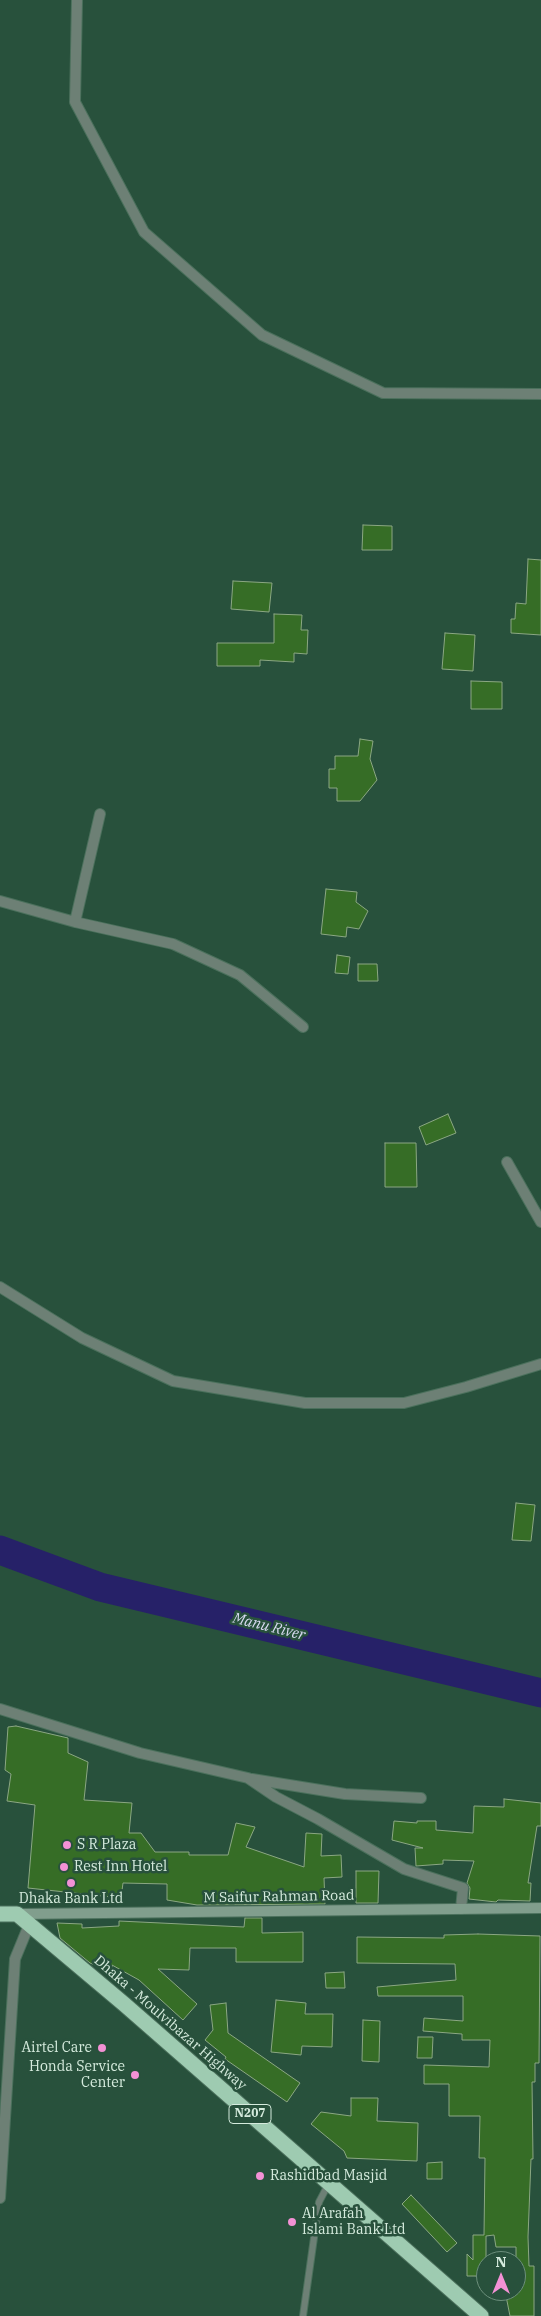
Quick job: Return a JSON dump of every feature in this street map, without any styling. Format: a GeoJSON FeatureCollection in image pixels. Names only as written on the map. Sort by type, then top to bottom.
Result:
{"type":"FeatureCollection","features":[{"type":"Feature","properties":{"kind":"highway"},"geometry":{"type":"LineString","coordinates":[[0,1914],[17,1914]]}},
{"type":"Feature","properties":{"kind":"highway","name":"Dhaka - Moulvibazar Highway"},"geometry":{"type":"LineString","coordinates":[[17,1914],[124,2004],[481,2316]]}},
{"type":"Feature","properties":{"kind":"main road","name":"M Saifur Rahman Road"},"geometry":{"type":"LineString","coordinates":[[17,1914],[541,1908]]}},
{"type":"Feature","properties":{"kind":"street"},"geometry":{"type":"LineString","coordinates":[[77,0],[75,102],[144,232],[262,335],[383,393],[541,394]]}},
{"type":"Feature","properties":{"kind":"street"},"geometry":{"type":"LineString","coordinates":[[75,922],[100,814]]}},
{"type":"Feature","properties":{"kind":"street"},"geometry":{"type":"LineString","coordinates":[[0,901],[75,922],[173,944],[240,975],[304,1027]]}},
{"type":"Feature","properties":{"kind":"street"},"geometry":{"type":"LineString","coordinates":[[507,1162],[541,1222]]}},
{"type":"Feature","properties":{"kind":"street"},"geometry":{"type":"LineString","coordinates":[[0,1287],[82,1338],[173,1381],[305,1403],[404,1403],[466,1387],[541,1364]]}},
{"type":"Feature","properties":{"kind":"street"},"geometry":{"type":"LineString","coordinates":[[0,1709],[140,1753],[248,1778],[345,1794],[421,1798]]}},
{"type":"Feature","properties":{"kind":"street"},"geometry":{"type":"LineString","coordinates":[[248,1778],[276,1797],[318,1818],[404,1869],[463,1888],[461,1909]]}},
{"type":"Feature","properties":{"kind":"street"},"geometry":{"type":"LineString","coordinates":[[0,2198],[15,1959],[29,1925]]}},
{"type":"Feature","properties":{"kind":"lane"},"geometry":{"type":"LineString","coordinates":[[303,2316],[320,2202],[329,2183]]}},
{"type":"Feature","properties":{"kind":"building"},"geometry":{"type":"Polygon","coordinates":[[[363,525],[392,526],[392,550],[362,550],[363,525]]]}},
{"type":"Feature","properties":{"kind":"building"},"geometry":{"type":"Polygon","coordinates":[[[528,559],[541,560],[541,635],[511,633],[511,619],[515,619],[516,603],[526,604],[528,559]]]}},
{"type":"Feature","properties":{"kind":"building"},"geometry":{"type":"Polygon","coordinates":[[[233,581],[272,583],[269,612],[231,609],[233,581]]]}},
{"type":"Feature","properties":{"kind":"building"},"geometry":{"type":"Polygon","coordinates":[[[274,614],[302,615],[301,630],[308,630],[307,654],[294,653],[294,662],[260,660],[260,666],[217,666],[217,643],[274,643],[274,614]]]}},
{"type":"Feature","properties":{"kind":"building"},"geometry":{"type":"Polygon","coordinates":[[[445,633],[475,635],[473,671],[442,669],[445,633]]]}},
{"type":"Feature","properties":{"kind":"building"},"geometry":{"type":"Polygon","coordinates":[[[471,681],[502,682],[502,709],[471,709],[471,681]]]}},
{"type":"Feature","properties":{"kind":"building"},"geometry":{"type":"Polygon","coordinates":[[[360,739],[373,741],[370,759],[377,780],[360,801],[337,801],[337,788],[329,788],[329,769],[335,769],[335,756],[358,756],[360,739]]]}},
{"type":"Feature","properties":{"kind":"building"},"geometry":{"type":"Polygon","coordinates":[[[326,889],[357,892],[356,902],[368,911],[359,929],[347,927],[346,937],[321,934],[326,889]]]}},
{"type":"Feature","properties":{"kind":"building"},"geometry":{"type":"Polygon","coordinates":[[[337,955],[350,957],[348,974],[335,973],[337,955]]]}},
{"type":"Feature","properties":{"kind":"building"},"geometry":{"type":"Polygon","coordinates":[[[358,964],[377,964],[378,981],[358,981],[358,964]]]}},
{"type":"Feature","properties":{"kind":"building"},"geometry":{"type":"Polygon","coordinates":[[[448,1114],[456,1133],[426,1145],[419,1127],[448,1114]]]}},
{"type":"Feature","properties":{"kind":"building"},"geometry":{"type":"Polygon","coordinates":[[[385,1143],[416,1143],[417,1187],[385,1187],[385,1143]]]}},
{"type":"Feature","properties":{"kind":"building"},"geometry":{"type":"Polygon","coordinates":[[[516,1503],[535,1505],[531,1541],[512,1540],[516,1503]]]}},
{"type":"Feature","properties":{"kind":"building"},"geometry":{"type":"Polygon","coordinates":[[[16,1726],[68,1738],[68,1753],[88,1762],[84,1800],[132,1803],[129,1833],[141,1833],[155,1852],[189,1852],[189,1855],[228,1855],[236,1823],[255,1827],[246,1847],[304,1867],[306,1833],[322,1834],[321,1856],[341,1855],[342,1877],[324,1878],[325,1904],[197,1905],[167,1900],[167,1884],[123,1883],[121,1898],[28,1888],[35,1805],[7,1801],[11,1774],[5,1770],[8,1727],[16,1726]]]}},
{"type":"Feature","properties":{"kind":"building"},"geometry":{"type":"Polygon","coordinates":[[[504,1799],[541,1803],[541,1826],[537,1826],[528,1883],[531,1883],[530,1901],[498,1900],[496,1902],[469,1899],[470,1888],[467,1883],[474,1861],[443,1860],[443,1864],[416,1866],[415,1848],[423,1848],[392,1840],[394,1821],[417,1823],[417,1821],[436,1821],[436,1830],[473,1833],[474,1806],[504,1807],[504,1799]]]}},
{"type":"Feature","properties":{"kind":"building"},"geometry":{"type":"Polygon","coordinates":[[[356,1871],[379,1871],[378,1903],[356,1903],[356,1871]]]}},
{"type":"Feature","properties":{"kind":"building"},"geometry":{"type":"Polygon","coordinates":[[[245,1918],[262,1918],[262,1933],[303,1932],[303,1962],[236,1962],[236,1948],[190,1948],[189,1970],[158,1969],[197,2004],[183,2020],[139,1980],[112,1965],[112,1972],[90,1963],[60,1938],[57,1923],[82,1924],[82,1928],[119,1926],[119,1921],[244,1927],[245,1918]]]}},
{"type":"Feature","properties":{"kind":"building"},"geometry":{"type":"Polygon","coordinates":[[[444,1935],[540,1936],[539,2063],[535,2063],[535,2082],[532,2082],[533,2159],[531,2159],[528,2237],[529,2266],[534,2266],[534,2316],[510,2316],[507,2301],[526,2301],[526,2251],[516,2251],[516,2247],[496,2247],[494,2235],[486,2236],[486,2251],[476,2251],[476,2276],[467,2276],[467,2254],[473,2260],[473,2235],[484,2235],[485,2158],[479,2158],[480,2116],[449,2116],[449,2084],[424,2084],[424,2065],[489,2067],[490,2040],[462,2040],[462,2034],[423,2031],[424,2018],[463,2021],[463,1996],[378,1996],[377,1987],[456,1980],[455,1964],[357,1963],[357,1937],[444,1938],[444,1935]]]}},
{"type":"Feature","properties":{"kind":"building"},"geometry":{"type":"Polygon","coordinates":[[[344,1972],[345,1988],[326,1988],[325,1973],[344,1972]]]}},
{"type":"Feature","properties":{"kind":"building"},"geometry":{"type":"Polygon","coordinates":[[[276,2000],[306,2003],[305,2014],[333,2014],[332,2047],[302,2046],[301,2055],[271,2052],[276,2000]]]}},
{"type":"Feature","properties":{"kind":"building"},"geometry":{"type":"Polygon","coordinates":[[[226,2003],[228,2033],[300,2083],[287,2102],[225,2059],[226,2057],[205,2040],[213,2030],[210,2005],[226,2003]]]}},
{"type":"Feature","properties":{"kind":"building"},"geometry":{"type":"Polygon","coordinates":[[[363,2020],[380,2021],[379,2062],[362,2061],[363,2020]]]}},
{"type":"Feature","properties":{"kind":"building"},"geometry":{"type":"Polygon","coordinates":[[[418,2037],[433,2037],[432,2058],[417,2058],[418,2037]]]}},
{"type":"Feature","properties":{"kind":"building"},"geometry":{"type":"Polygon","coordinates":[[[351,2098],[378,2098],[377,2121],[418,2123],[417,2161],[347,2158],[344,2151],[311,2124],[321,2112],[351,2116],[351,2098]]]}},
{"type":"Feature","properties":{"kind":"building"},"geometry":{"type":"Polygon","coordinates":[[[442,2162],[442,2179],[427,2179],[427,2163],[442,2162]]]}},
{"type":"Feature","properties":{"kind":"building"},"geometry":{"type":"Polygon","coordinates":[[[411,2195],[457,2243],[447,2252],[402,2204],[411,2195]]]}},
{"type":"Feature","properties":{"kind":"waterway","name":"Manu River"},"geometry":{"type":"LineString","coordinates":[[0,1550],[100,1587],[541,1693]]}},
{"type":"Feature","properties":{"kind":"place","name":"S R Plaza"},"geometry":{"type":"Point","coordinates":[67,1845]}},
{"type":"Feature","properties":{"kind":"place","name":"Rest Inn Hotel"},"geometry":{"type":"Point","coordinates":[64,1867]}},
{"type":"Feature","properties":{"kind":"place","name":"Dhaka Bank Ltd"},"geometry":{"type":"Point","coordinates":[71,1883]}},
{"type":"Feature","properties":{"kind":"place","name":"Airtel Care"},"geometry":{"type":"Point","coordinates":[102,2048]}},
{"type":"Feature","properties":{"kind":"place","name":"Honda Service Center"},"geometry":{"type":"Point","coordinates":[135,2075]}},
{"type":"Feature","properties":{"kind":"place","name":"Rashidbad Masjid"},"geometry":{"type":"Point","coordinates":[260,2176]}},
{"type":"Feature","properties":{"kind":"place","name":"Al Arafah Islami Bank Ltd"},"geometry":{"type":"Point","coordinates":[292,2222]}}]}
